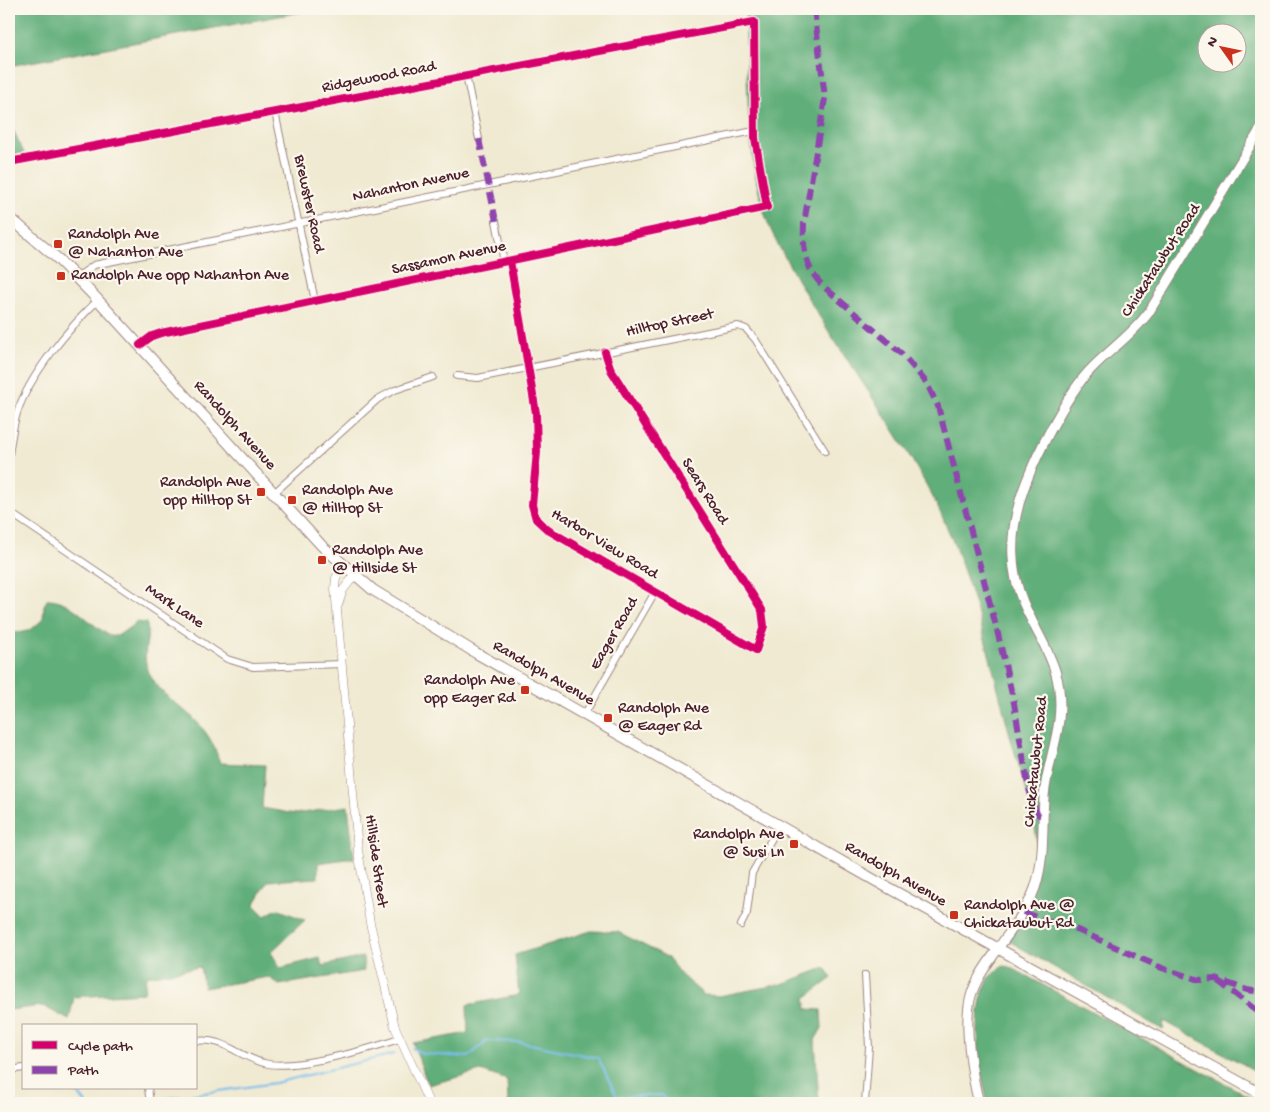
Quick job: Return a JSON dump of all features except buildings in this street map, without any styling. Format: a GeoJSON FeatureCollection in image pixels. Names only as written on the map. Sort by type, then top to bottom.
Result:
{"type":"FeatureCollection","features":[{"type":"Feature","properties":{"kind":"main road","name":"Chickatawbut Road"},"geometry":{"type":"LineString","coordinates":[[979,1103],[971,1060],[968,1008],[975,985],[1024,912],[1039,874],[1046,781],[1060,717],[1060,693],[1055,668],[1046,644],[1023,602],[1014,570],[1013,533],[1021,496],[1032,469],[1073,391],[1093,366],[1132,332],[1149,312],[1261,128]]}},
{"type":"Feature","properties":{"kind":"main road","name":"Randolph Avenue"},"geometry":{"type":"LineString","coordinates":[[9,217],[98,300],[274,493],[354,576],[405,611],[584,715],[997,950],[1261,1094]]}},
{"type":"Feature","properties":{"kind":"street","name":"Ridgewood Road"},"geometry":{"type":"LineString","coordinates":[[9,162],[754,22],[754,131]]}},
{"type":"Feature","properties":{"kind":"street"},"geometry":{"type":"LineString","coordinates":[[466,76],[480,138]]}},
{"type":"Feature","properties":{"kind":"street","name":"Brewster Road"},"geometry":{"type":"LineString","coordinates":[[275,112],[297,224],[315,301]]}},
{"type":"Feature","properties":{"kind":"street","name":"Sassamon Avenue"},"geometry":{"type":"LineString","coordinates":[[140,344],[156,334],[768,207],[754,131]]}},
{"type":"Feature","properties":{"kind":"street","name":"Nahanton Avenue"},"geometry":{"type":"LineString","coordinates":[[76,278],[94,265],[754,131]]}},
{"type":"Feature","properties":{"kind":"street","name":"Harbor View Road"},"geometry":{"type":"LineString","coordinates":[[496,220],[507,261],[529,368],[537,420],[537,452],[532,502],[536,519],[548,530],[756,650]]}},
{"type":"Feature","properties":{"kind":"street"},"geometry":{"type":"LineString","coordinates":[[9,455],[15,421],[25,396],[64,335],[98,300]]}},
{"type":"Feature","properties":{"kind":"street","name":"Hilltop Street"},"geometry":{"type":"LineString","coordinates":[[457,376],[478,378],[723,328],[742,327],[755,339],[825,451]]}},
{"type":"Feature","properties":{"kind":"street","name":"Sears Road"},"geometry":{"type":"LineString","coordinates":[[605,352],[611,370],[762,610],[764,626],[756,650]]}},
{"type":"Feature","properties":{"kind":"street"},"geometry":{"type":"LineString","coordinates":[[274,493],[378,399],[395,390],[433,376]]}},
{"type":"Feature","properties":{"kind":"street","name":"Mark Lane"},"geometry":{"type":"LineString","coordinates":[[9,512],[232,661],[247,666],[265,667],[342,664]]}},
{"type":"Feature","properties":{"kind":"street","name":"Hillside Street"},"geometry":{"type":"LineString","coordinates":[[343,566],[335,583],[337,612],[360,858],[372,933],[399,1039],[429,1103]]}},
{"type":"Feature","properties":{"kind":"street","name":"Hillside Street"},"geometry":{"type":"LineString","coordinates":[[337,612],[342,594],[354,576]]}},
{"type":"Feature","properties":{"kind":"street","name":"Eager Road"},"geometry":{"type":"LineString","coordinates":[[584,715],[655,592]]}},
{"type":"Feature","properties":{"kind":"street"},"geometry":{"type":"LineString","coordinates":[[741,925],[746,913],[752,873],[779,826]]}},
{"type":"Feature","properties":{"kind":"street"},"geometry":{"type":"LineString","coordinates":[[865,975],[869,1053],[865,1103]]}},
{"type":"Feature","properties":{"kind":"street"},"geometry":{"type":"LineString","coordinates":[[198,1041],[219,1042],[259,1062],[282,1066],[399,1039]]}},
{"type":"Feature","properties":{"kind":"street"},"geometry":{"type":"LineString","coordinates":[[9,1070],[22,1068]]}},
{"type":"Feature","properties":{"kind":"street"},"geometry":{"type":"LineString","coordinates":[[148,1090],[150,1103]]}},
{"type":"Feature","properties":{"kind":"green space"},"geometry":{"type":"Polygon","coordinates":[[[9,9],[317,9],[9,66],[9,9]]]}},
{"type":"Feature","properties":{"kind":"green space"},"geometry":{"type":"Polygon","coordinates":[[[745,9],[1261,9],[1261,1074],[1164,1021],[1163,1030],[1002,937],[1026,898],[1034,878],[1037,841],[1029,798],[1012,743],[977,612],[955,547],[927,486],[896,434],[813,307],[768,223],[755,173],[751,146],[745,9]]]}},
{"type":"Feature","properties":{"kind":"green space"},"geometry":{"type":"Polygon","coordinates":[[[9,121],[24,153],[9,155],[9,121]]]}},
{"type":"Feature","properties":{"kind":"green space"},"geometry":{"type":"Polygon","coordinates":[[[48,599],[57,600],[73,608],[111,636],[119,635],[137,622],[146,623],[148,634],[145,653],[150,675],[161,690],[203,729],[211,741],[220,763],[265,765],[262,808],[295,814],[348,806],[354,858],[318,863],[318,878],[268,881],[254,905],[265,916],[277,909],[305,920],[271,952],[280,968],[320,958],[322,966],[363,957],[364,971],[279,985],[269,977],[204,988],[200,967],[146,976],[144,993],[74,997],[69,1020],[43,1006],[9,1010],[9,631],[19,633],[28,631],[35,626],[43,619],[44,605],[48,599]]]}},
{"type":"Feature","properties":{"kind":"green space"},"geometry":{"type":"Polygon","coordinates":[[[591,931],[618,932],[667,957],[681,975],[704,995],[719,996],[782,984],[825,968],[832,978],[805,998],[807,1009],[821,1010],[822,1028],[815,1040],[819,1103],[508,1103],[507,1080],[481,1071],[428,1085],[413,1043],[468,1033],[467,1005],[519,995],[515,955],[591,931]]]}},
{"type":"Feature","properties":{"kind":"green space"},"geometry":{"type":"Polygon","coordinates":[[[1004,966],[1010,967],[1261,1103],[988,1103],[981,1071],[979,1050],[979,1008],[984,990],[992,975],[1004,966]]]}},
{"type":"Feature","properties":{"kind":"waterway"},"geometry":{"type":"LineString","coordinates":[[412,1048],[423,1054],[468,1057],[487,1041],[520,1042],[598,1058],[617,1097],[661,1095],[670,1103]]}},
{"type":"Feature","properties":{"kind":"waterway"},"geometry":{"type":"LineString","coordinates":[[155,1100],[275,1083],[394,1054]]}},
{"type":"Feature","properties":{"kind":"waterway"},"geometry":{"type":"LineString","coordinates":[[75,1090],[86,1103]]}},
{"type":"Feature","properties":{"kind":"marked path"},"geometry":{"type":"LineString","coordinates":[[814,9],[825,98],[804,223],[806,257],[812,272],[823,286],[902,354],[926,382],[938,406],[997,630],[1014,703],[1028,785],[1036,812],[1044,816]]}},
{"type":"Feature","properties":{"kind":"marked path"},"geometry":{"type":"LineString","coordinates":[[479,139],[496,221]]}},
{"type":"Feature","properties":{"kind":"marked path"},"geometry":{"type":"LineString","coordinates":[[1024,912],[1038,918],[1064,924],[1162,968],[1199,980],[1216,979],[1247,990],[1261,992]]}},
{"type":"Feature","properties":{"kind":"marked path"},"geometry":{"type":"LineString","coordinates":[[1218,981],[1261,1014]]}},
{"type":"Feature","properties":{"kind":"cycle path"},"geometry":{"type":"LineString","coordinates":[[9,162],[754,22],[755,138],[767,207],[161,333],[152,336],[140,345]]}},
{"type":"Feature","properties":{"kind":"cycle path"},"geometry":{"type":"LineString","coordinates":[[510,261],[536,413],[537,452],[532,505],[536,519],[548,530],[756,650],[764,626],[762,610],[611,370],[605,352]]}},
{"type":"Feature","properties":{"kind":"place","name":"Randolph Ave @ Nahanton Ave"},"geometry":{"type":"Point","coordinates":[58,244]}},
{"type":"Feature","properties":{"kind":"place","name":"Randolph Ave opp Nahanton Ave"},"geometry":{"type":"Point","coordinates":[61,276]}},
{"type":"Feature","properties":{"kind":"place","name":"Randolph Ave opp Hilltop St"},"geometry":{"type":"Point","coordinates":[261,492]}},
{"type":"Feature","properties":{"kind":"place","name":"Randolph Ave @ Hilltop St"},"geometry":{"type":"Point","coordinates":[292,500]}},
{"type":"Feature","properties":{"kind":"place","name":"Randolph Ave @ Hillside St"},"geometry":{"type":"Point","coordinates":[322,560]}},
{"type":"Feature","properties":{"kind":"place","name":"Randolph Ave opp Eager Rd"},"geometry":{"type":"Point","coordinates":[525,690]}},
{"type":"Feature","properties":{"kind":"place","name":"Randolph Ave @ Eager Rd"},"geometry":{"type":"Point","coordinates":[608,718]}},
{"type":"Feature","properties":{"kind":"place","name":"Randolph Ave @ Susi Ln"},"geometry":{"type":"Point","coordinates":[794,844]}},
{"type":"Feature","properties":{"kind":"place","name":"Randolph Ave @ Chickataubut Rd"},"geometry":{"type":"Point","coordinates":[954,915]}}]}
